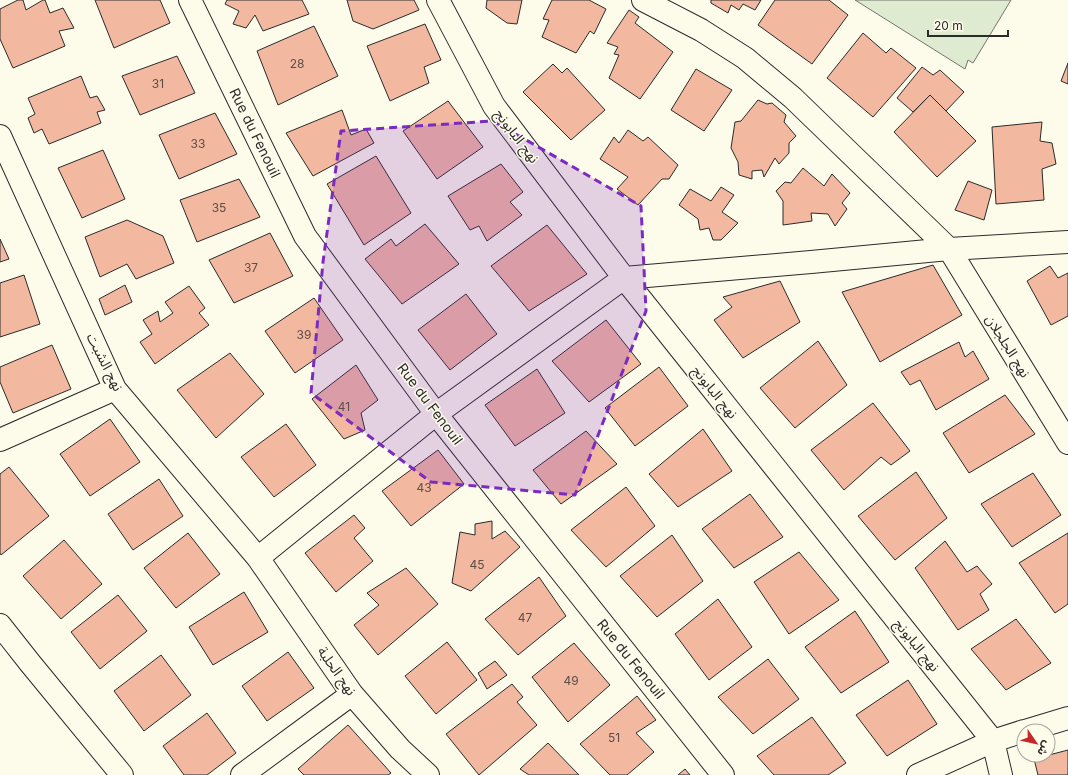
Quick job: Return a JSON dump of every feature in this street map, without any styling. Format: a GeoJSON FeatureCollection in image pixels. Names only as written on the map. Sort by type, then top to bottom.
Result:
{"type":"FeatureCollection","features":[{"type":"Feature","properties":{"kind":"street","name":"Rue du Fenouil"},"geometry":{"type":"LineString","coordinates":[[190,0],[305,236],[436,414],[723,775]]}},
{"type":"Feature","properties":{"kind":"street","name":"نهج البابونج"},"geometry":{"type":"LineString","coordinates":[[438,0],[494,106],[624,278],[993,741],[1000,775]]}},
{"type":"Feature","properties":{"kind":"street","name":"نهج الجلجلان"},"geometry":{"type":"LineString","coordinates":[[643,0],[702,30],[745,58],[793,98],[948,249],[1068,443]]}},
{"type":"Feature","properties":{"kind":"street","name":"نهج الشبت"},"geometry":{"type":"LineString","coordinates":[[0,136],[116,389],[258,558]]}},
{"type":"Feature","properties":{"kind":"street"},"geometry":{"type":"LineString","coordinates":[[258,558],[436,414],[624,278],[948,249],[1068,242]]}},
{"type":"Feature","properties":{"kind":"street"},"geometry":{"type":"LineString","coordinates":[[0,440],[116,389]]}},
{"type":"Feature","properties":{"kind":"street","name":"نهج الحلبة"},"geometry":{"type":"LineString","coordinates":[[258,558],[352,694],[400,749],[428,775]]}},
{"type":"Feature","properties":{"kind":"street"},"geometry":{"type":"LineString","coordinates":[[0,625],[122,775]]}},
{"type":"Feature","properties":{"kind":"street"},"geometry":{"type":"LineString","coordinates":[[242,775],[352,694]]}},
{"type":"Feature","properties":{"kind":"street"},"geometry":{"type":"LineString","coordinates":[[1051,723],[1068,718]]}},
{"type":"Feature","properties":{"kind":"street"},"geometry":{"type":"LineString","coordinates":[[918,775],[993,741],[1016,734]]}},
{"type":"Feature","properties":{"kind":"highlighted area"},"geometry":{"type":"Polygon","coordinates":[[[493,121],[641,206],[646,311],[575,495],[431,482],[311,393],[323,262],[341,131],[493,121]]]}},
{"type":"Feature","properties":{"kind":"green space"},"geometry":{"type":"Polygon","coordinates":[[[855,0],[1011,0],[973,63],[968,60],[965,69],[855,0]]]}},
{"type":"Feature","properties":{"kind":"building"},"geometry":{"type":"Polygon","coordinates":[[[18,0],[23,0],[26,10],[43,0],[45,0],[50,13],[63,8],[74,28],[59,31],[65,46],[13,68],[0,39],[0,9],[18,0]]]}},
{"type":"Feature","properties":{"kind":"building"},"geometry":{"type":"Polygon","coordinates":[[[95,0],[160,0],[170,23],[114,48],[95,0]]]}},
{"type":"Feature","properties":{"kind":"building"},"geometry":{"type":"Polygon","coordinates":[[[227,0],[302,0],[309,14],[263,31],[255,15],[246,28],[233,24],[239,11],[225,4],[227,0]]]}},
{"type":"Feature","properties":{"kind":"building"},"geometry":{"type":"Polygon","coordinates":[[[347,0],[414,0],[419,10],[373,29],[353,21],[347,0]]]}},
{"type":"Feature","properties":{"kind":"building"},"geometry":{"type":"Polygon","coordinates":[[[487,0],[522,0],[517,24],[507,23],[486,8],[487,0]]]}},
{"type":"Feature","properties":{"kind":"building"},"geometry":{"type":"Polygon","coordinates":[[[552,0],[589,0],[606,9],[594,34],[590,31],[576,53],[542,37],[549,20],[543,19],[552,0]]]}},
{"type":"Feature","properties":{"kind":"building"},"geometry":{"type":"Polygon","coordinates":[[[711,0],[761,0],[755,10],[743,4],[739,10],[731,5],[728,13],[711,3],[711,0]]]}},
{"type":"Feature","properties":{"kind":"building"},"geometry":{"type":"Polygon","coordinates":[[[775,0],[829,0],[848,15],[812,64],[758,25],[775,0]]]}},
{"type":"Feature","properties":{"kind":"building"},"geometry":{"type":"Polygon","coordinates":[[[629,10],[639,17],[635,23],[673,52],[640,99],[609,78],[619,55],[614,54],[618,47],[607,43],[629,10]]]}},
{"type":"Feature","properties":{"kind":"building"},"geometry":{"type":"Polygon","coordinates":[[[425,24],[441,60],[424,67],[429,83],[390,101],[367,46],[425,24]]]}},
{"type":"Feature","properties":{"kind":"building"},"geometry":{"type":"Polygon","coordinates":[[[314,26],[338,76],[278,105],[257,51],[314,26]]]}},
{"type":"Feature","properties":{"kind":"building"},"geometry":{"type":"Polygon","coordinates":[[[863,33],[886,53],[891,48],[916,68],[873,117],[827,78],[863,33]]]}},
{"type":"Feature","properties":{"kind":"building"},"geometry":{"type":"Polygon","coordinates":[[[177,56],[195,93],[140,115],[122,76],[177,56]]]}},
{"type":"Feature","properties":{"kind":"building"},"geometry":{"type":"Polygon","coordinates":[[[1068,63],[1068,84],[1061,81],[1068,63]]]}},
{"type":"Feature","properties":{"kind":"building"},"geometry":{"type":"Polygon","coordinates":[[[553,64],[562,73],[567,68],[605,110],[571,140],[523,92],[553,64]]]}},
{"type":"Feature","properties":{"kind":"building"},"geometry":{"type":"Polygon","coordinates":[[[922,67],[933,75],[940,70],[964,92],[946,111],[930,95],[913,112],[897,98],[922,67]]]}},
{"type":"Feature","properties":{"kind":"building"},"geometry":{"type":"Polygon","coordinates":[[[696,69],[732,90],[704,131],[671,110],[696,69]]]}},
{"type":"Feature","properties":{"kind":"building"},"geometry":{"type":"Polygon","coordinates":[[[81,76],[90,98],[97,96],[105,110],[97,112],[101,123],[49,144],[42,129],[34,133],[28,118],[35,114],[28,98],[81,76]]]}},
{"type":"Feature","properties":{"kind":"building"},"geometry":{"type":"Polygon","coordinates":[[[930,95],[976,141],[937,177],[894,132],[930,95]]]}},
{"type":"Feature","properties":{"kind":"building"},"geometry":{"type":"Polygon","coordinates":[[[758,100],[767,104],[772,103],[786,115],[784,122],[796,136],[789,143],[789,153],[779,164],[775,158],[764,177],[762,170],[752,171],[752,179],[739,175],[738,162],[731,148],[735,122],[741,121],[758,100]]]}},
{"type":"Feature","properties":{"kind":"building"},"geometry":{"type":"Polygon","coordinates":[[[448,101],[483,147],[437,179],[403,131],[448,101]]]}},
{"type":"Feature","properties":{"kind":"building"},"geometry":{"type":"Polygon","coordinates":[[[342,110],[351,135],[366,129],[374,143],[313,176],[286,133],[342,110]]]}},
{"type":"Feature","properties":{"kind":"building"},"geometry":{"type":"Polygon","coordinates":[[[215,113],[237,154],[179,179],[159,135],[215,113]]]}},
{"type":"Feature","properties":{"kind":"building"},"geometry":{"type":"Polygon","coordinates":[[[1042,122],[1040,141],[1052,143],[1056,164],[1042,169],[1044,200],[996,204],[992,127],[1042,122]]]}},
{"type":"Feature","properties":{"kind":"building"},"geometry":{"type":"Polygon","coordinates":[[[628,130],[643,141],[648,137],[678,165],[669,179],[662,179],[638,205],[617,189],[628,177],[600,159],[614,137],[619,143],[628,130]]]}},
{"type":"Feature","properties":{"kind":"building"},"geometry":{"type":"Polygon","coordinates":[[[103,150],[125,199],[82,218],[58,168],[103,150]]]}},
{"type":"Feature","properties":{"kind":"building"},"geometry":{"type":"Polygon","coordinates":[[[376,156],[411,213],[364,245],[327,184],[376,156]]]}},
{"type":"Feature","properties":{"kind":"building"},"geometry":{"type":"Polygon","coordinates":[[[501,164],[523,192],[510,202],[522,215],[487,241],[479,226],[470,230],[448,196],[501,164]]]}},
{"type":"Feature","properties":{"kind":"building"},"geometry":{"type":"Polygon","coordinates":[[[803,168],[824,186],[832,174],[850,193],[842,203],[847,209],[835,226],[828,214],[811,213],[812,221],[783,225],[783,201],[776,191],[785,182],[791,183],[803,168]]]}},
{"type":"Feature","properties":{"kind":"building"},"geometry":{"type":"Polygon","coordinates":[[[239,179],[260,217],[197,242],[180,200],[239,179]]]}},
{"type":"Feature","properties":{"kind":"building"},"geometry":{"type":"Polygon","coordinates":[[[968,181],[992,190],[984,220],[955,210],[968,181]]]}},
{"type":"Feature","properties":{"kind":"building"},"geometry":{"type":"Polygon","coordinates":[[[721,187],[734,195],[722,212],[738,223],[721,240],[713,240],[709,228],[700,230],[698,219],[679,205],[690,189],[711,201],[721,187]]]}},
{"type":"Feature","properties":{"kind":"building"},"geometry":{"type":"Polygon","coordinates":[[[127,220],[163,236],[174,263],[136,279],[127,264],[100,277],[85,237],[127,220]]]}},
{"type":"Feature","properties":{"kind":"building"},"geometry":{"type":"Polygon","coordinates":[[[425,224],[459,264],[402,304],[365,259],[391,239],[396,246],[425,224]]]}},
{"type":"Feature","properties":{"kind":"building"},"geometry":{"type":"Polygon","coordinates":[[[547,225],[587,274],[529,311],[491,266],[547,225]]]}},
{"type":"Feature","properties":{"kind":"building"},"geometry":{"type":"Polygon","coordinates":[[[270,233],[293,276],[234,303],[209,260],[270,233]]]}},
{"type":"Feature","properties":{"kind":"building"},"geometry":{"type":"Polygon","coordinates":[[[0,239],[9,259],[0,262],[0,239]]]}},
{"type":"Feature","properties":{"kind":"building"},"geometry":{"type":"Polygon","coordinates":[[[933,265],[962,315],[880,362],[842,292],[933,265]]]}},
{"type":"Feature","properties":{"kind":"building"},"geometry":{"type":"Polygon","coordinates":[[[1050,266],[1058,278],[1068,273],[1068,316],[1051,325],[1027,281],[1050,266]]]}},
{"type":"Feature","properties":{"kind":"building"},"geometry":{"type":"Polygon","coordinates":[[[24,275],[40,324],[0,337],[0,283],[24,275]]]}},
{"type":"Feature","properties":{"kind":"building"},"geometry":{"type":"Polygon","coordinates":[[[780,281],[800,322],[743,358],[714,320],[732,307],[723,297],[780,281]]]}},
{"type":"Feature","properties":{"kind":"building"},"geometry":{"type":"Polygon","coordinates":[[[125,285],[132,302],[105,315],[99,299],[125,285]]]}},
{"type":"Feature","properties":{"kind":"building"},"geometry":{"type":"Polygon","coordinates":[[[189,286],[205,308],[199,313],[209,325],[155,364],[140,342],[152,334],[143,320],[158,311],[160,322],[173,313],[165,302],[189,286]]]}},
{"type":"Feature","properties":{"kind":"building"},"geometry":{"type":"Polygon","coordinates":[[[466,294],[497,334],[450,370],[418,330],[466,294]]]}},
{"type":"Feature","properties":{"kind":"building"},"geometry":{"type":"Polygon","coordinates":[[[314,298],[343,340],[295,373],[265,331],[314,298]]]}},
{"type":"Feature","properties":{"kind":"building"},"geometry":{"type":"Polygon","coordinates":[[[606,320],[641,364],[589,402],[552,361],[606,320]]]}},
{"type":"Feature","properties":{"kind":"building"},"geometry":{"type":"Polygon","coordinates":[[[818,341],[847,385],[795,428],[760,388],[818,341]]]}},
{"type":"Feature","properties":{"kind":"building"},"geometry":{"type":"Polygon","coordinates":[[[959,342],[965,357],[973,351],[989,379],[936,410],[920,380],[910,385],[901,372],[959,342]]]}},
{"type":"Feature","properties":{"kind":"building"},"geometry":{"type":"Polygon","coordinates":[[[52,345],[71,389],[13,413],[0,382],[0,367],[52,345]]]}},
{"type":"Feature","properties":{"kind":"building"},"geometry":{"type":"Polygon","coordinates":[[[230,353],[264,394],[216,438],[177,390],[230,353]]]}},
{"type":"Feature","properties":{"kind":"building"},"geometry":{"type":"Polygon","coordinates":[[[356,365],[378,400],[361,413],[365,430],[344,439],[312,399],[356,365]]]}},
{"type":"Feature","properties":{"kind":"building"},"geometry":{"type":"Polygon","coordinates":[[[659,367],[688,406],[635,446],[605,408],[659,367]]]}},
{"type":"Feature","properties":{"kind":"building"},"geometry":{"type":"Polygon","coordinates":[[[537,369],[565,413],[515,446],[485,405],[537,369]]]}},
{"type":"Feature","properties":{"kind":"building"},"geometry":{"type":"Polygon","coordinates":[[[1005,395],[1035,434],[969,473],[943,433],[1005,395]]]}},
{"type":"Feature","properties":{"kind":"building"},"geometry":{"type":"Polygon","coordinates":[[[873,403],[910,451],[891,465],[881,457],[844,490],[811,450],[873,403]]]}},
{"type":"Feature","properties":{"kind":"building"},"geometry":{"type":"Polygon","coordinates":[[[110,419],[140,462],[90,496],[60,454],[110,419]]]}},
{"type":"Feature","properties":{"kind":"building"},"geometry":{"type":"Polygon","coordinates":[[[286,424],[316,465],[274,497],[241,457],[286,424]]]}},
{"type":"Feature","properties":{"kind":"building"},"geometry":{"type":"Polygon","coordinates":[[[703,429],[732,471],[678,507],[649,474],[703,429]]]}},
{"type":"Feature","properties":{"kind":"building"},"geometry":{"type":"Polygon","coordinates":[[[586,431],[617,464],[561,504],[533,470],[586,431]]]}},
{"type":"Feature","properties":{"kind":"building"},"geometry":{"type":"Polygon","coordinates":[[[438,450],[464,484],[411,526],[382,491],[438,450]]]}},
{"type":"Feature","properties":{"kind":"building"},"geometry":{"type":"Polygon","coordinates":[[[9,467],[49,516],[1,555],[0,474],[9,467]]]}},
{"type":"Feature","properties":{"kind":"building"},"geometry":{"type":"Polygon","coordinates":[[[916,472],[947,518],[895,560],[858,516],[916,472]]]}},
{"type":"Feature","properties":{"kind":"building"},"geometry":{"type":"Polygon","coordinates":[[[1033,473],[1061,515],[1012,547],[981,504],[1033,473]]]}},
{"type":"Feature","properties":{"kind":"building"},"geometry":{"type":"Polygon","coordinates":[[[159,479],[183,516],[133,550],[108,514],[159,479]]]}},
{"type":"Feature","properties":{"kind":"building"},"geometry":{"type":"Polygon","coordinates":[[[626,487],[655,526],[606,567],[571,530],[626,487]]]}},
{"type":"Feature","properties":{"kind":"building"},"geometry":{"type":"Polygon","coordinates":[[[750,494],[783,537],[734,568],[702,529],[750,494]]]}},
{"type":"Feature","properties":{"kind":"building"},"geometry":{"type":"Polygon","coordinates":[[[354,515],[365,528],[354,538],[373,561],[336,592],[305,553],[354,515]]]}},
{"type":"Feature","properties":{"kind":"building"},"geometry":{"type":"Polygon","coordinates":[[[492,521],[492,539],[505,531],[520,547],[471,591],[452,583],[460,532],[475,535],[475,524],[492,521]]]}},
{"type":"Feature","properties":{"kind":"building"},"geometry":{"type":"Polygon","coordinates":[[[188,533],[220,574],[176,608],[144,568],[188,533]]]}},
{"type":"Feature","properties":{"kind":"building"},"geometry":{"type":"Polygon","coordinates":[[[1068,533],[1068,604],[1055,613],[1019,563],[1068,533]]]}},
{"type":"Feature","properties":{"kind":"building"},"geometry":{"type":"Polygon","coordinates":[[[672,535],[703,581],[657,617],[620,576],[672,535]]]}},
{"type":"Feature","properties":{"kind":"building"},"geometry":{"type":"Polygon","coordinates":[[[64,540],[102,584],[61,619],[23,576],[64,540]]]}},
{"type":"Feature","properties":{"kind":"building"},"geometry":{"type":"Polygon","coordinates":[[[945,541],[967,572],[977,566],[992,584],[980,594],[989,610],[958,630],[915,568],[945,541]]]}},
{"type":"Feature","properties":{"kind":"building"},"geometry":{"type":"Polygon","coordinates":[[[799,552],[839,600],[789,634],[754,582],[799,552]]]}},
{"type":"Feature","properties":{"kind":"building"},"geometry":{"type":"Polygon","coordinates":[[[406,568],[438,604],[378,655],[354,625],[379,605],[367,593],[406,568]]]}},
{"type":"Feature","properties":{"kind":"building"},"geometry":{"type":"Polygon","coordinates":[[[539,577],[566,616],[518,655],[485,619],[539,577]]]}},
{"type":"Feature","properties":{"kind":"building"},"geometry":{"type":"Polygon","coordinates":[[[244,592],[268,632],[213,665],[189,627],[244,592]]]}},
{"type":"Feature","properties":{"kind":"building"},"geometry":{"type":"Polygon","coordinates":[[[118,595],[147,631],[100,669],[71,632],[118,595]]]}},
{"type":"Feature","properties":{"kind":"building"},"geometry":{"type":"Polygon","coordinates":[[[718,599],[752,647],[709,680],[675,634],[718,599]]]}},
{"type":"Feature","properties":{"kind":"building"},"geometry":{"type":"Polygon","coordinates":[[[855,611],[889,662],[841,693],[805,647],[855,611]]]}},
{"type":"Feature","properties":{"kind":"building"},"geometry":{"type":"Polygon","coordinates":[[[1016,619],[1051,663],[1006,690],[971,649],[1016,619]]]}},
{"type":"Feature","properties":{"kind":"building"},"geometry":{"type":"Polygon","coordinates":[[[447,642],[477,680],[436,714],[405,676],[447,642]]]}},
{"type":"Feature","properties":{"kind":"building"},"geometry":{"type":"Polygon","coordinates":[[[574,643],[610,685],[568,722],[532,677],[574,643]]]}},
{"type":"Feature","properties":{"kind":"building"},"geometry":{"type":"Polygon","coordinates":[[[288,652],[314,688],[267,721],[242,686],[288,652]]]}},
{"type":"Feature","properties":{"kind":"building"},"geometry":{"type":"Polygon","coordinates":[[[161,655],[191,695],[144,731],[114,691],[161,655]]]}},
{"type":"Feature","properties":{"kind":"building"},"geometry":{"type":"Polygon","coordinates":[[[768,659],[799,699],[753,734],[718,697],[768,659]]]}},
{"type":"Feature","properties":{"kind":"building"},"geometry":{"type":"Polygon","coordinates":[[[495,661],[507,675],[487,689],[478,673],[495,661]]]}},
{"type":"Feature","properties":{"kind":"building"},"geometry":{"type":"Polygon","coordinates":[[[908,680],[937,724],[887,756],[856,715],[908,680]]]}},
{"type":"Feature","properties":{"kind":"building"},"geometry":{"type":"Polygon","coordinates":[[[512,684],[523,697],[517,702],[537,725],[479,775],[446,734],[512,684]]]}},
{"type":"Feature","properties":{"kind":"building"},"geometry":{"type":"Polygon","coordinates":[[[637,696],[656,720],[636,733],[654,752],[627,775],[610,775],[580,744],[637,696]]]}},
{"type":"Feature","properties":{"kind":"building"},"geometry":{"type":"Polygon","coordinates":[[[207,713],[236,753],[207,775],[184,775],[163,746],[207,713]]]}},
{"type":"Feature","properties":{"kind":"building"},"geometry":{"type":"Polygon","coordinates":[[[812,717],[846,763],[828,775],[774,775],[757,756],[812,717]]]}},
{"type":"Feature","properties":{"kind":"building"},"geometry":{"type":"Polygon","coordinates":[[[348,725],[391,773],[388,775],[304,775],[298,769],[348,725]]]}},
{"type":"Feature","properties":{"kind":"building"},"geometry":{"type":"Polygon","coordinates":[[[548,743],[579,775],[529,775],[520,769],[548,743]]]}},
{"type":"Feature","properties":{"kind":"building"},"geometry":{"type":"Polygon","coordinates":[[[1068,750],[1068,775],[1038,775],[1035,763],[1056,763],[1056,753],[1068,750]]]}},
{"type":"Feature","properties":{"kind":"building"},"geometry":{"type":"Polygon","coordinates":[[[685,769],[690,775],[678,775],[685,769]]]}}]}
